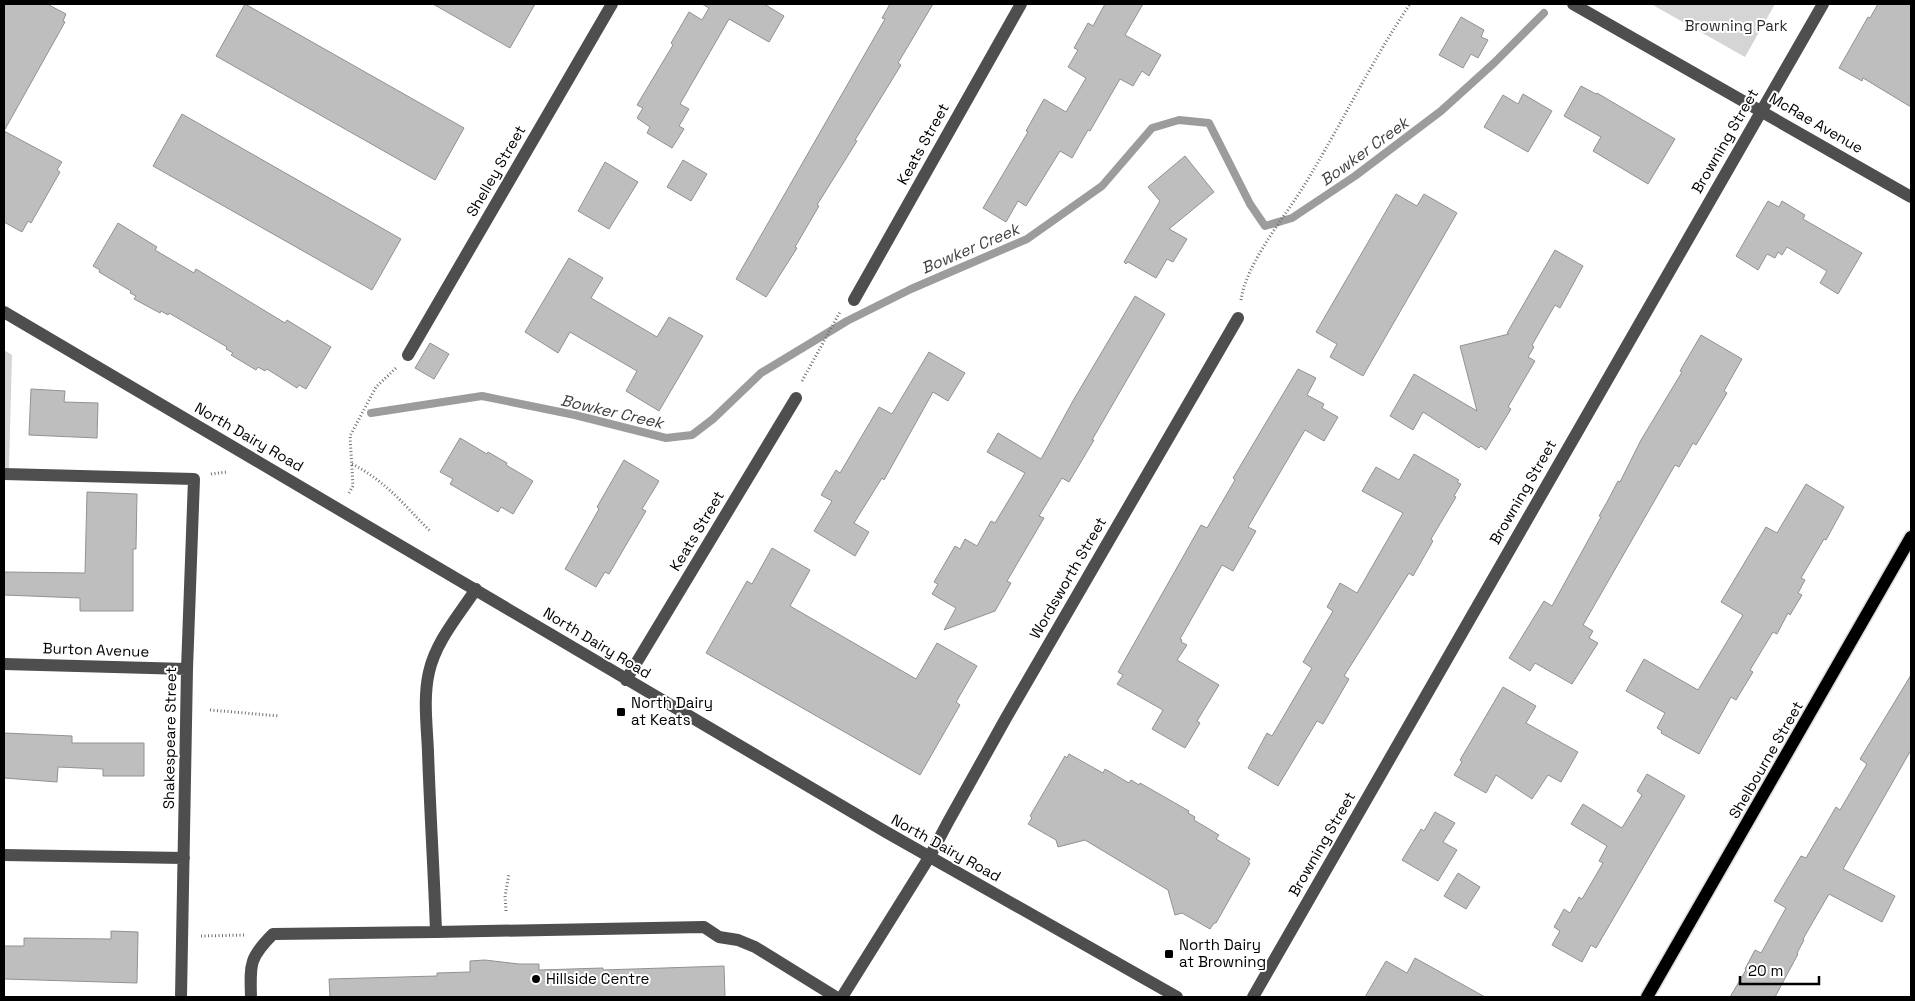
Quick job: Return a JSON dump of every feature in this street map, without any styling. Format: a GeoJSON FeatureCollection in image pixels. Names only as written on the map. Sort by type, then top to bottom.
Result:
{"type":"FeatureCollection","features":[{"type":"Feature","properties":{"kind":"main road","name":"Shelbourne Street"},"geometry":{"type":"LineString","coordinates":[[1647,997],[1911,537]]}},
{"type":"Feature","properties":{"kind":"street","name":"Shelley Street"},"geometry":{"type":"LineString","coordinates":[[408,355],[612,4]]}},
{"type":"Feature","properties":{"kind":"street","name":"Keats Street"},"geometry":{"type":"LineString","coordinates":[[854,300],[1021,4]]}},
{"type":"Feature","properties":{"kind":"street","name":"McRae Avenue"},"geometry":{"type":"LineString","coordinates":[[1573,4],[1911,197]]}},
{"type":"Feature","properties":{"kind":"street","name":"Browning Street"},"geometry":{"type":"LineString","coordinates":[[1253,997],[1823,4]]}},
{"type":"Feature","properties":{"kind":"street","name":"North Dairy Road"},"geometry":{"type":"LineString","coordinates":[[4,312],[886,832],[1176,997]]}},
{"type":"Feature","properties":{"kind":"street","name":"Wordsworth Street"},"geometry":{"type":"LineString","coordinates":[[842,997],[930,856],[1010,712],[1238,318]]}},
{"type":"Feature","properties":{"kind":"street","name":"Keats Street"},"geometry":{"type":"LineString","coordinates":[[626,680],[796,398]]}},
{"type":"Feature","properties":{"kind":"street","name":"Shakespeare Street"},"geometry":{"type":"LineString","coordinates":[[4,474],[194,479],[187,669],[181,997]]}},
{"type":"Feature","properties":{"kind":"street"},"geometry":{"type":"LineString","coordinates":[[436,932],[427,685],[429,672],[438,647],[476,589]]}},
{"type":"Feature","properties":{"kind":"street","name":"Burton Avenue"},"geometry":{"type":"LineString","coordinates":[[4,664],[187,669]]}},
{"type":"Feature","properties":{"kind":"street"},"geometry":{"type":"LineString","coordinates":[[4,855],[184,858]]}},
{"type":"Feature","properties":{"kind":"street"},"geometry":{"type":"LineString","coordinates":[[251,997],[251,966],[258,949],[273,934],[704,927],[719,937],[738,940],[755,947],[836,997]]}},
{"type":"Feature","properties":{"kind":"path"},"geometry":{"type":"LineString","coordinates":[[1238,318],[1243,286],[1256,261],[1288,211],[1410,4]]}},
{"type":"Feature","properties":{"kind":"path"},"geometry":{"type":"LineString","coordinates":[[804,374],[841,310]]}},
{"type":"Feature","properties":{"kind":"path"},"geometry":{"type":"LineString","coordinates":[[340,509],[353,486],[350,436],[376,387],[408,355]]}},
{"type":"Feature","properties":{"kind":"path"},"geometry":{"type":"LineString","coordinates":[[352,464],[371,474],[390,489],[431,532]]}},
{"type":"Feature","properties":{"kind":"path"},"geometry":{"type":"LineString","coordinates":[[210,710],[279,716]]}},
{"type":"Feature","properties":{"kind":"path"},"geometry":{"type":"LineString","coordinates":[[506,919],[505,896],[509,874]]}},
{"type":"Feature","properties":{"kind":"path"},"geometry":{"type":"LineString","coordinates":[[183,936],[273,934]]}},
{"type":"Feature","properties":{"kind":"green space","name":"Browning Park"},"geometry":{"type":"Polygon","coordinates":[[[1651,4],[1775,4],[1745,57],[1651,4]]]}},
{"type":"Feature","properties":{"kind":"green space"},"geometry":{"type":"Polygon","coordinates":[[[4,350],[12,355],[9,468],[4,468],[4,350]]]}},
{"type":"Feature","properties":{"kind":"building"},"geometry":{"type":"Polygon","coordinates":[[[4,4],[47,4],[66,14],[63,21],[65,22],[4,131],[4,4]]]}},
{"type":"Feature","properties":{"kind":"building"},"geometry":{"type":"Polygon","coordinates":[[[245,4],[464,128],[435,180],[216,56],[245,4]]]}},
{"type":"Feature","properties":{"kind":"building"},"geometry":{"type":"Polygon","coordinates":[[[433,4],[535,4],[510,48],[433,4]]]}},
{"type":"Feature","properties":{"kind":"building"},"geometry":{"type":"Polygon","coordinates":[[[702,4],[764,4],[784,16],[769,42],[729,19],[680,104],[689,109],[679,126],[684,129],[672,148],[647,133],[650,127],[637,118],[643,108],[637,105],[673,45],[671,43],[689,12],[702,20],[709,8],[702,4]]]}},
{"type":"Feature","properties":{"kind":"building"},"geometry":{"type":"Polygon","coordinates":[[[890,4],[933,4],[898,63],[901,65],[817,205],[819,206],[795,247],[797,248],[766,297],[736,279],[885,19],[882,18],[890,4]]]}},
{"type":"Feature","properties":{"kind":"building"},"geometry":{"type":"Polygon","coordinates":[[[1105,4],[1143,4],[1125,35],[1161,55],[1149,76],[1142,71],[1133,86],[1120,79],[1072,158],[1060,151],[1026,206],[1018,201],[1006,222],[983,208],[1028,132],[1026,131],[1044,99],[1066,112],[1086,78],[1068,67],[1078,50],[1074,48],[1088,23],[1093,26],[1105,4]]]}},
{"type":"Feature","properties":{"kind":"building"},"geometry":{"type":"Polygon","coordinates":[[[1878,4],[1911,4],[1911,107],[1863,78],[1862,81],[1839,68],[1868,17],[1870,18],[1878,4]]]}},
{"type":"Feature","properties":{"kind":"building"},"geometry":{"type":"Polygon","coordinates":[[[1461,17],[1484,30],[1481,37],[1488,40],[1478,58],[1471,54],[1463,68],[1439,55],[1461,17]]]}},
{"type":"Feature","properties":{"kind":"building"},"geometry":{"type":"Polygon","coordinates":[[[1581,86],[1597,93],[1675,139],[1648,184],[1593,151],[1601,137],[1564,116],[1581,86]]]}},
{"type":"Feature","properties":{"kind":"building"},"geometry":{"type":"Polygon","coordinates":[[[1523,94],[1552,111],[1528,152],[1484,127],[1503,95],[1518,104],[1523,94]]]}},
{"type":"Feature","properties":{"kind":"building"},"geometry":{"type":"Polygon","coordinates":[[[182,114],[401,239],[372,290],[153,166],[182,114]]]}},
{"type":"Feature","properties":{"kind":"building"},"geometry":{"type":"Polygon","coordinates":[[[4,131],[62,162],[57,170],[60,172],[31,223],[28,221],[22,232],[4,222],[4,131]]]}},
{"type":"Feature","properties":{"kind":"building"},"geometry":{"type":"Polygon","coordinates":[[[1185,156],[1214,192],[1169,229],[1187,239],[1173,262],[1167,259],[1156,278],[1128,262],[1126,264],[1124,262],[1160,201],[1148,187],[1185,156]]]}},
{"type":"Feature","properties":{"kind":"building"},"geometry":{"type":"Polygon","coordinates":[[[683,160],[707,174],[691,201],[667,187],[683,160]]]}},
{"type":"Feature","properties":{"kind":"building"},"geometry":{"type":"Polygon","coordinates":[[[605,162],[638,182],[609,229],[578,211],[605,162]]]}},
{"type":"Feature","properties":{"kind":"building"},"geometry":{"type":"Polygon","coordinates":[[[1396,194],[1417,206],[1424,194],[1457,213],[1363,376],[1330,357],[1337,344],[1316,332],[1396,194]]]}},
{"type":"Feature","properties":{"kind":"building"},"geometry":{"type":"Polygon","coordinates":[[[1768,201],[1779,207],[1782,201],[1805,215],[1803,219],[1862,253],[1838,294],[1820,283],[1827,271],[1787,247],[1782,255],[1778,252],[1775,258],[1767,254],[1758,270],[1736,256],[1768,201]]]}},
{"type":"Feature","properties":{"kind":"building"},"geometry":{"type":"Polygon","coordinates":[[[118,223],[157,247],[155,250],[194,273],[196,269],[285,323],[287,320],[331,347],[306,389],[299,385],[297,388],[267,369],[265,371],[258,367],[256,370],[231,355],[233,353],[226,349],[227,347],[169,313],[168,315],[161,311],[160,313],[134,299],[136,296],[130,293],[131,291],[99,272],[100,270],[93,266],[118,223]]]}},
{"type":"Feature","properties":{"kind":"building"},"geometry":{"type":"Polygon","coordinates":[[[1555,250],[1583,266],[1560,308],[1555,305],[1532,345],[1534,347],[1528,357],[1535,361],[1508,407],[1511,409],[1486,450],[1481,446],[1479,448],[1423,412],[1413,430],[1390,416],[1414,374],[1477,411],[1460,346],[1509,334],[1507,333],[1555,250]]]}},
{"type":"Feature","properties":{"kind":"building"},"geometry":{"type":"Polygon","coordinates":[[[569,258],[603,278],[591,298],[657,337],[669,317],[703,336],[659,411],[626,391],[637,371],[570,332],[558,353],[525,332],[569,258]]]}},
{"type":"Feature","properties":{"kind":"building"},"geometry":{"type":"Polygon","coordinates":[[[1135,296],[1165,314],[1092,440],[1094,440],[1069,482],[1062,478],[1039,516],[1044,518],[1007,581],[1011,583],[995,611],[944,630],[956,608],[932,594],[938,584],[934,582],[955,546],[960,549],[965,539],[977,546],[991,521],[995,523],[1025,473],[987,452],[998,433],[1041,459],[1135,296]]]}},
{"type":"Feature","properties":{"kind":"building"},"geometry":{"type":"Polygon","coordinates":[[[1701,335],[1742,359],[1724,391],[1727,393],[1696,445],[1693,443],[1679,467],[1675,465],[1583,625],[1593,631],[1589,638],[1598,643],[1572,684],[1535,663],[1530,671],[1509,658],[1544,601],[1552,606],[1601,517],[1599,516],[1618,481],[1620,482],[1641,440],[1682,372],[1680,371],[1701,335]]]}},
{"type":"Feature","properties":{"kind":"building"},"geometry":{"type":"Polygon","coordinates":[[[430,343],[449,354],[434,379],[415,368],[430,343]]]}},
{"type":"Feature","properties":{"kind":"building"},"geometry":{"type":"Polygon","coordinates":[[[929,352],[965,373],[948,401],[933,392],[884,480],[882,478],[854,523],[869,532],[855,556],[814,531],[832,501],[821,495],[836,470],[840,473],[879,407],[892,414],[929,352]]]}},
{"type":"Feature","properties":{"kind":"building"},"geometry":{"type":"Polygon","coordinates":[[[1298,369],[1316,378],[1307,395],[1324,404],[1322,408],[1338,417],[1324,441],[1305,430],[1248,527],[1256,531],[1233,571],[1222,565],[1180,639],[1182,640],[1181,642],[1187,645],[1177,660],[1219,685],[1197,721],[1200,723],[1185,748],[1152,729],[1163,710],[1117,684],[1123,675],[1118,672],[1201,525],[1207,528],[1235,480],[1233,478],[1298,369]]]}},
{"type":"Feature","properties":{"kind":"building"},"geometry":{"type":"Polygon","coordinates":[[[31,389],[65,391],[64,402],[98,403],[97,438],[29,435],[31,389]]]}},
{"type":"Feature","properties":{"kind":"building"},"geometry":{"type":"Polygon","coordinates":[[[460,438],[507,463],[506,465],[533,481],[513,514],[501,507],[498,512],[450,484],[453,479],[440,472],[460,438]]]}},
{"type":"Feature","properties":{"kind":"building"},"geometry":{"type":"Polygon","coordinates":[[[1414,454],[1459,480],[1457,482],[1461,484],[1454,496],[1456,497],[1431,539],[1433,541],[1413,576],[1409,573],[1344,676],[1349,679],[1323,724],[1317,721],[1278,786],[1248,768],[1267,733],[1272,736],[1312,668],[1303,662],[1333,611],[1327,607],[1340,583],[1357,593],[1403,513],[1362,491],[1376,467],[1399,480],[1414,454]]]}},
{"type":"Feature","properties":{"kind":"building"},"geometry":{"type":"Polygon","coordinates":[[[624,460],[659,481],[642,509],[646,511],[609,574],[605,572],[596,587],[565,569],[624,460]]]}},
{"type":"Feature","properties":{"kind":"building"},"geometry":{"type":"Polygon","coordinates":[[[1806,484],[1844,507],[1826,540],[1824,539],[1801,578],[1805,580],[1798,593],[1802,595],[1790,615],[1788,613],[1777,634],[1773,632],[1750,670],[1753,672],[1736,700],[1731,697],[1699,754],[1661,733],[1662,731],[1657,728],[1665,713],[1626,691],[1644,659],[1698,690],[1743,615],[1721,602],[1766,527],[1777,533],[1806,484]]]}},
{"type":"Feature","properties":{"kind":"building"},"geometry":{"type":"Polygon","coordinates":[[[87,492],[137,494],[136,549],[133,549],[133,611],[80,611],[80,598],[4,595],[4,572],[85,573],[87,492]]]}},
{"type":"Feature","properties":{"kind":"building"},"geometry":{"type":"Polygon","coordinates":[[[772,548],[810,570],[790,606],[916,679],[937,643],[977,666],[956,702],[960,705],[920,775],[706,653],[747,581],[752,584],[772,548]]]}},
{"type":"Feature","properties":{"kind":"building"},"geometry":{"type":"Polygon","coordinates":[[[1911,675],[1911,750],[1843,869],[1895,896],[1882,922],[1829,894],[1803,939],[1798,954],[1775,997],[1730,997],[1755,950],[1761,953],[1786,908],[1774,901],[1801,856],[1806,858],[1836,807],[1840,810],[1867,764],[1860,759],[1911,675]]]}},
{"type":"Feature","properties":{"kind":"building"},"geometry":{"type":"Polygon","coordinates":[[[1503,687],[1536,706],[1526,723],[1578,752],[1561,782],[1548,775],[1532,799],[1496,775],[1486,793],[1454,775],[1462,762],[1460,760],[1503,687]]]}},
{"type":"Feature","properties":{"kind":"building"},"geometry":{"type":"Polygon","coordinates":[[[4,733],[72,736],[72,743],[144,743],[144,776],[103,776],[103,769],[58,767],[57,782],[4,778],[4,733]]]}},
{"type":"Feature","properties":{"kind":"building"},"geometry":{"type":"Polygon","coordinates":[[[1069,754],[1103,773],[1105,769],[1129,783],[1131,780],[1139,785],[1140,783],[1189,811],[1188,813],[1195,817],[1194,820],[1219,835],[1216,839],[1250,859],[1248,862],[1250,863],[1216,923],[1210,929],[1182,913],[1175,915],[1168,890],[1085,840],[1058,847],[1056,840],[1028,824],[1032,818],[1030,816],[1065,756],[1067,758],[1069,754]]]}},
{"type":"Feature","properties":{"kind":"building"},"geometry":{"type":"Polygon","coordinates":[[[1647,774],[1685,796],[1596,948],[1591,945],[1582,962],[1552,945],[1560,931],[1554,927],[1564,909],[1570,913],[1579,897],[1582,899],[1603,863],[1599,861],[1607,846],[1571,824],[1583,804],[1622,828],[1642,795],[1637,791],[1647,774]]]}},
{"type":"Feature","properties":{"kind":"building"},"geometry":{"type":"Polygon","coordinates":[[[1435,812],[1455,823],[1443,842],[1457,850],[1438,881],[1402,860],[1421,829],[1424,831],[1435,812]]]}},
{"type":"Feature","properties":{"kind":"building"},"geometry":{"type":"Polygon","coordinates":[[[1458,873],[1480,887],[1466,909],[1444,896],[1458,873]]]}},
{"type":"Feature","properties":{"kind":"building"},"geometry":{"type":"Polygon","coordinates":[[[111,931],[138,932],[137,983],[4,979],[4,946],[24,946],[24,938],[111,939],[111,931]]]}},
{"type":"Feature","properties":{"kind":"building"},"geometry":{"type":"Polygon","coordinates":[[[1415,958],[1485,997],[1365,997],[1386,961],[1407,973],[1415,958]]]}},
{"type":"Feature","properties":{"kind":"building","name":"Hillside Centre"},"geometry":{"type":"Polygon","coordinates":[[[485,960],[539,964],[539,970],[724,966],[725,997],[330,997],[329,979],[437,976],[437,973],[470,972],[470,961],[485,960]]]}},
{"type":"Feature","properties":{"kind":"waterway","name":"Bowker Creek"},"geometry":{"type":"LineString","coordinates":[[371,413],[482,396],[575,415],[666,438],[692,435],[713,419],[761,373],[847,321],[911,289],[1027,239],[1102,186],[1152,128],[1179,120],[1209,123],[1250,204],[1265,226],[1292,218],[1355,176],[1441,111],[1494,63],[1544,13]]}},
{"type":"Feature","properties":{"kind":"place","name":"North Dairy at Keats"},"geometry":{"type":"Point","coordinates":[621,712]}},
{"type":"Feature","properties":{"kind":"place","name":"North Dairy at Browning"},"geometry":{"type":"Point","coordinates":[1169,954]}},
{"type":"Feature","properties":{"kind":"place","name":"Hillside Centre"},"geometry":{"type":"Point","coordinates":[536,979]}}]}
